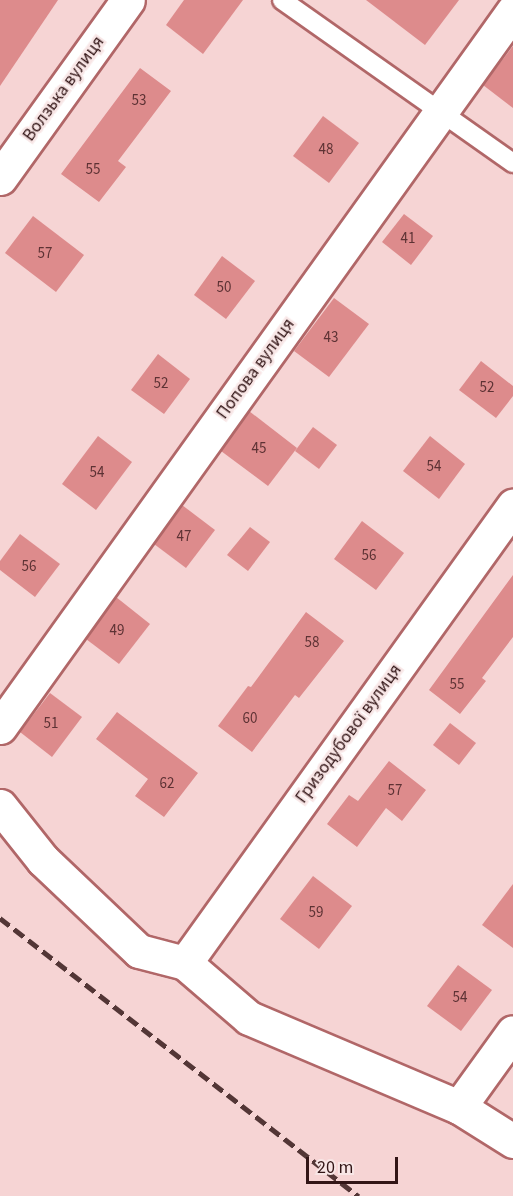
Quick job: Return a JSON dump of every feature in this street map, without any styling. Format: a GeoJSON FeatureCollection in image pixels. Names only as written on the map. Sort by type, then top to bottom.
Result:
{"type":"FeatureCollection","features":[{"type":"Feature","properties":{"kind":"street","name":"Волзька вулиця"},"geometry":{"type":"LineString","coordinates":[[0,178],[128,0]]}},
{"type":"Feature","properties":{"kind":"street","name":"Попова вулиця"},"geometry":{"type":"LineString","coordinates":[[0,726],[513,11]]}},
{"type":"Feature","properties":{"kind":"street","name":"Гризодубової вулиця"},"geometry":{"type":"LineString","coordinates":[[185,963],[513,506]]}},
{"type":"Feature","properties":{"kind":"street"},"geometry":{"type":"LineString","coordinates":[[0,806],[44,860],[139,951],[185,963],[249,1018],[459,1107],[513,1141]]}},
{"type":"Feature","properties":{"kind":"street"},"geometry":{"type":"LineString","coordinates":[[459,1107],[513,1032]]}},
{"type":"Feature","properties":{"kind":"lane"},"geometry":{"type":"LineString","coordinates":[[282,0],[513,163]]}},
{"type":"Feature","properties":{"kind":"building"},"geometry":{"type":"Polygon","coordinates":[[[0,0],[58,0],[0,86],[0,0]]]}},
{"type":"Feature","properties":{"kind":"building"},"geometry":{"type":"Polygon","coordinates":[[[184,0],[243,0],[203,54],[166,25],[184,0]]]}},
{"type":"Feature","properties":{"kind":"building"},"geometry":{"type":"Polygon","coordinates":[[[366,0],[459,0],[425,45],[366,0]]]}},
{"type":"Feature","properties":{"kind":"building"},"geometry":{"type":"Polygon","coordinates":[[[513,46],[513,108],[483,85],[513,46]]]}},
{"type":"Feature","properties":{"kind":"building"},"geometry":{"type":"Polygon","coordinates":[[[140,68],[171,91],[118,161],[126,167],[99,202],[61,174],[140,68]]]}},
{"type":"Feature","properties":{"kind":"building"},"geometry":{"type":"Polygon","coordinates":[[[323,116],[359,143],[329,183],[293,156],[323,116]]]}},
{"type":"Feature","properties":{"kind":"building"},"geometry":{"type":"Polygon","coordinates":[[[404,214],[433,236],[411,265],[382,242],[404,214]]]}},
{"type":"Feature","properties":{"kind":"building"},"geometry":{"type":"Polygon","coordinates":[[[33,216],[84,255],[56,292],[5,253],[33,216]]]}},
{"type":"Feature","properties":{"kind":"building"},"geometry":{"type":"Polygon","coordinates":[[[222,256],[255,281],[226,319],[194,295],[222,256]]]}},
{"type":"Feature","properties":{"kind":"building"},"geometry":{"type":"Polygon","coordinates":[[[334,298],[369,324],[329,377],[294,351],[334,298]]]}},
{"type":"Feature","properties":{"kind":"building"},"geometry":{"type":"Polygon","coordinates":[[[158,354],[190,379],[164,414],[131,390],[158,354]]]}},
{"type":"Feature","properties":{"kind":"building"},"geometry":{"type":"Polygon","coordinates":[[[481,361],[513,386],[513,396],[496,418],[459,390],[481,361]]]}},
{"type":"Feature","properties":{"kind":"building"},"geometry":{"type":"Polygon","coordinates":[[[249,411],[297,448],[268,486],[221,451],[249,411]]]}},
{"type":"Feature","properties":{"kind":"building"},"geometry":{"type":"Polygon","coordinates":[[[313,427],[337,445],[319,469],[295,451],[313,427]]]}},
{"type":"Feature","properties":{"kind":"building"},"geometry":{"type":"Polygon","coordinates":[[[98,436],[132,462],[96,510],[62,484],[98,436]]]}},
{"type":"Feature","properties":{"kind":"building"},"geometry":{"type":"Polygon","coordinates":[[[430,436],[465,464],[439,499],[403,471],[430,436]]]}},
{"type":"Feature","properties":{"kind":"building"},"geometry":{"type":"Polygon","coordinates":[[[182,505],[215,530],[186,568],[154,544],[182,505]]]}},
{"type":"Feature","properties":{"kind":"building"},"geometry":{"type":"Polygon","coordinates":[[[362,521],[404,553],[376,590],[334,559],[362,521]]]}},
{"type":"Feature","properties":{"kind":"building"},"geometry":{"type":"Polygon","coordinates":[[[250,527],[270,542],[248,571],[227,555],[250,527]]]}},
{"type":"Feature","properties":{"kind":"building"},"geometry":{"type":"Polygon","coordinates":[[[20,534],[60,564],[35,597],[0,570],[0,561],[20,534]]]}},
{"type":"Feature","properties":{"kind":"building"},"geometry":{"type":"Polygon","coordinates":[[[513,575],[513,637],[482,678],[486,681],[460,714],[429,690],[513,575]]]}},
{"type":"Feature","properties":{"kind":"building"},"geometry":{"type":"Polygon","coordinates":[[[116,597],[150,624],[119,664],[86,639],[116,597]]]}},
{"type":"Feature","properties":{"kind":"building"},"geometry":{"type":"Polygon","coordinates":[[[306,612],[344,641],[299,698],[295,695],[252,752],[218,726],[248,686],[251,687],[306,612]]]}},
{"type":"Feature","properties":{"kind":"building"},"geometry":{"type":"Polygon","coordinates":[[[50,693],[82,717],[52,757],[20,732],[50,693]]]}},
{"type":"Feature","properties":{"kind":"building"},"geometry":{"type":"Polygon","coordinates":[[[117,712],[198,773],[164,817],[135,796],[148,779],[96,739],[117,712]]]}},
{"type":"Feature","properties":{"kind":"building"},"geometry":{"type":"Polygon","coordinates":[[[450,723],[476,743],[459,765],[433,745],[450,723]]]}},
{"type":"Feature","properties":{"kind":"building"},"geometry":{"type":"Polygon","coordinates":[[[389,761],[426,790],[402,821],[386,808],[357,847],[327,824],[349,795],[358,801],[389,761]]]}},
{"type":"Feature","properties":{"kind":"building"},"geometry":{"type":"Polygon","coordinates":[[[313,876],[352,906],[319,949],[280,919],[313,876]]]}},
{"type":"Feature","properties":{"kind":"building"},"geometry":{"type":"Polygon","coordinates":[[[513,884],[513,948],[482,925],[513,884]]]}},
{"type":"Feature","properties":{"kind":"building"},"geometry":{"type":"Polygon","coordinates":[[[458,965],[492,990],[461,1031],[427,1006],[458,965]]]}},
{"type":"Feature","properties":{"kind":"railway"},"geometry":{"type":"LineString","coordinates":[[0,918],[359,1196]]}}]}
